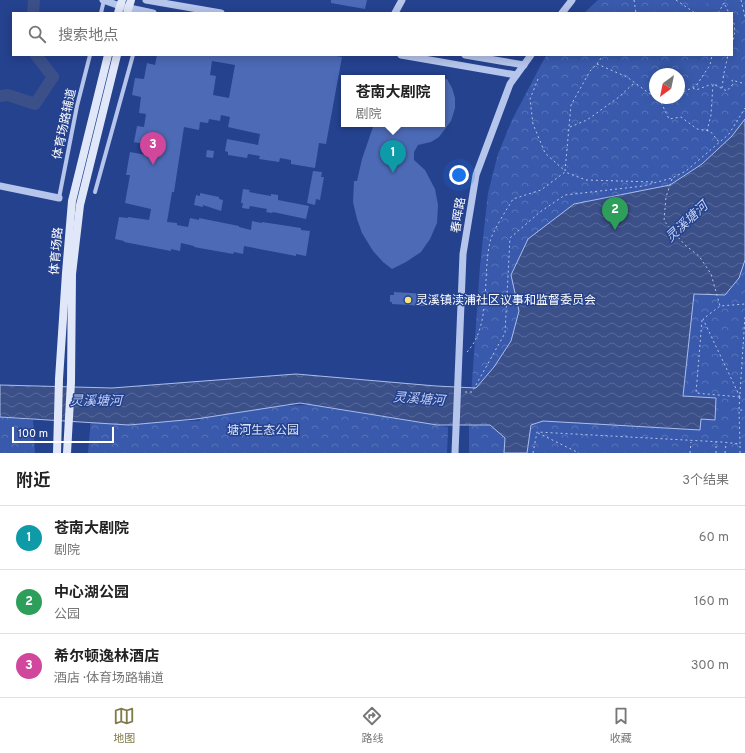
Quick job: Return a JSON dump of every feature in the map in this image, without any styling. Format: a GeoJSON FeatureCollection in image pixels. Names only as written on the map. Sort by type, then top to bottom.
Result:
{"type":"FeatureCollection","features":[{"type":"Feature","properties":{"kind":"main road","name":"体育场路"},"geometry":{"type":"LineString","coordinates":[[57,453],[59,379],[72,201],[108,56]]}},
{"type":"Feature","properties":{"kind":"main road","name":"体育场路"},"geometry":{"type":"LineString","coordinates":[[66,453],[71,382],[72,274],[80,205],[117,56]]}},
{"type":"Feature","properties":{"kind":"street"},"geometry":{"type":"LineString","coordinates":[[101,12],[104,0],[120,6],[145,12],[147,0],[215,12]]}},
{"type":"Feature","properties":{"kind":"street"},"geometry":{"type":"LineString","coordinates":[[396,12],[402,0]]}},
{"type":"Feature","properties":{"kind":"street"},"geometry":{"type":"LineString","coordinates":[[563,12],[572,0]]}},
{"type":"Feature","properties":{"kind":"street","name":"体育场路辅道"},"geometry":{"type":"LineString","coordinates":[[59,198],[77,106],[90,56]]}},
{"type":"Feature","properties":{"kind":"street"},"geometry":{"type":"LineString","coordinates":[[95,192],[133,56]]}},
{"type":"Feature","properties":{"kind":"street"},"geometry":{"type":"LineString","coordinates":[[407,56],[516,75]]}},
{"type":"Feature","properties":{"kind":"street"},"geometry":{"type":"LineString","coordinates":[[471,56],[524,65]]}},
{"type":"Feature","properties":{"kind":"street","name":"春晖路"},"geometry":{"type":"LineString","coordinates":[[455,453],[463,254],[476,175],[510,84],[530,56]]}},
{"type":"Feature","properties":{"kind":"street"},"geometry":{"type":"LineString","coordinates":[[0,186],[59,198]]}},
{"type":"Feature","properties":{"kind":"path"},"geometry":{"type":"LineString","coordinates":[[634,0],[636,12]]}},
{"type":"Feature","properties":{"kind":"path"},"geometry":{"type":"LineString","coordinates":[[676,0],[694,12]]}},
{"type":"Feature","properties":{"kind":"path"},"geometry":{"type":"LineString","coordinates":[[719,12],[726,0]]}},
{"type":"Feature","properties":{"kind":"path"},"geometry":{"type":"LineString","coordinates":[[741,0],[745,17]]}},
{"type":"Feature","properties":{"kind":"path"},"geometry":{"type":"LineString","coordinates":[[724,4],[728,12]]}},
{"type":"Feature","properties":{"kind":"path"},"geometry":{"type":"LineString","coordinates":[[733,20],[733,40]]}},
{"type":"Feature","properties":{"kind":"path"},"geometry":{"type":"LineString","coordinates":[[458,361],[472,346],[481,325],[490,241],[513,199],[541,190],[565,172],[571,105],[590,71],[603,56]]}},
{"type":"Feature","properties":{"kind":"path"},"geometry":{"type":"LineString","coordinates":[[685,91],[696,86],[710,64],[712,56]]}},
{"type":"Feature","properties":{"kind":"path"},"geometry":{"type":"LineString","coordinates":[[722,89],[728,56]]}},
{"type":"Feature","properties":{"kind":"path"},"geometry":{"type":"LineString","coordinates":[[597,64],[628,77],[649,93]]}},
{"type":"Feature","properties":{"kind":"path"},"geometry":{"type":"LineString","coordinates":[[538,79],[530,99],[533,124],[546,153],[565,172],[586,180],[655,182]]}},
{"type":"Feature","properties":{"kind":"path"},"geometry":{"type":"LineString","coordinates":[[692,88],[696,90],[713,84],[727,91],[733,84],[732,80],[745,84]]}},
{"type":"Feature","properties":{"kind":"path"},"geometry":{"type":"LineString","coordinates":[[569,127],[587,120],[619,97],[635,83]]}},
{"type":"Feature","properties":{"kind":"path"},"geometry":{"type":"LineString","coordinates":[[707,131],[711,115],[713,84]]}},
{"type":"Feature","properties":{"kind":"path"},"geometry":{"type":"LineString","coordinates":[[662,104],[669,119],[681,117],[697,129],[710,131],[719,142]]}},
{"type":"Feature","properties":{"kind":"path"},"geometry":{"type":"LineString","coordinates":[[457,392],[472,392],[505,333],[510,238],[540,212],[564,195],[643,186],[672,178],[686,171],[729,134],[745,108]]}},
{"type":"Feature","properties":{"kind":"path"},"geometry":{"type":"LineString","coordinates":[[672,178],[666,197],[664,221],[685,245],[699,256],[711,274],[720,306]]}},
{"type":"Feature","properties":{"kind":"path"},"geometry":{"type":"LineString","coordinates":[[740,397],[696,393],[703,319],[720,306],[745,304]]}},
{"type":"Feature","properties":{"kind":"path"},"geometry":{"type":"LineString","coordinates":[[740,453],[739,410],[745,316]]}},
{"type":"Feature","properties":{"kind":"path"},"geometry":{"type":"LineString","coordinates":[[703,319],[740,397]]}},
{"type":"Feature","properties":{"kind":"path"},"geometry":{"type":"LineString","coordinates":[[739,410],[745,410]]}},
{"type":"Feature","properties":{"kind":"path"},"geometry":{"type":"LineString","coordinates":[[537,432],[740,444]]}},
{"type":"Feature","properties":{"kind":"path"},"geometry":{"type":"LineString","coordinates":[[533,453],[537,432]]}},
{"type":"Feature","properties":{"kind":"path"},"geometry":{"type":"LineString","coordinates":[[537,432],[579,453]]}},
{"type":"Feature","properties":{"kind":"path"},"geometry":{"type":"LineString","coordinates":[[690,453],[691,440]]}},
{"type":"Feature","properties":{"kind":"path"},"geometry":{"type":"LineString","coordinates":[[716,442],[716,453]]}},
{"type":"Feature","properties":{"kind":"path"},"geometry":{"type":"LineString","coordinates":[[725,453],[726,442]]}},
{"type":"Feature","properties":{"kind":"green space"},"geometry":{"type":"Polygon","coordinates":[[[598,0],[745,0],[745,453],[469,453],[469,427],[480,266],[488,193],[498,154],[512,120],[546,56],[733,56],[733,12],[585,12],[598,0]]]}},
{"type":"Feature","properties":{"kind":"green space"},"geometry":{"type":"Polygon","coordinates":[[[688,0],[711,0],[697,11],[688,0]]]}},
{"type":"Feature","properties":{"kind":"green space","name":"塘河生态公园"},"geometry":{"type":"Polygon","coordinates":[[[310,405],[448,427],[447,453],[88,453],[91,419],[199,421],[207,408],[310,405]]]}},
{"type":"Feature","properties":{"kind":"green space"},"geometry":{"type":"Polygon","coordinates":[[[0,417],[33,420],[35,453],[0,453],[0,417]]]}},
{"type":"Feature","properties":{"kind":"water","name":"灵溪塘河"},"geometry":{"type":"Polygon","coordinates":[[[745,119],[745,260],[739,278],[725,295],[694,294],[683,396],[716,398],[715,420],[701,419],[700,430],[543,421],[531,425],[527,453],[504,453],[505,438],[490,425],[437,425],[300,403],[196,419],[129,425],[0,417],[0,385],[112,388],[296,374],[476,388],[494,367],[511,341],[519,311],[511,275],[528,239],[574,204],[670,185],[702,164],[732,136],[745,119]]]}},
{"type":"Feature","properties":{"kind":"building"},"geometry":{"type":"Polygon","coordinates":[[[331,0],[367,0],[365,9],[331,3],[331,0]]]}},
{"type":"Feature","properties":{"kind":"building"},"geometry":{"type":"Polygon","coordinates":[[[157,56],[342,57],[326,144],[319,143],[315,168],[291,164],[291,160],[280,158],[279,162],[259,159],[260,156],[248,154],[247,158],[228,155],[228,152],[225,151],[227,139],[258,145],[260,134],[228,127],[230,117],[221,115],[220,121],[209,119],[208,123],[200,122],[199,130],[184,127],[174,192],[172,192],[167,222],[177,223],[177,225],[188,227],[190,218],[199,220],[199,218],[251,230],[252,221],[301,228],[301,230],[310,231],[306,256],[296,254],[296,256],[244,246],[243,254],[234,252],[233,254],[194,247],[181,243],[180,251],[171,249],[171,251],[115,239],[119,217],[149,220],[151,209],[125,203],[130,175],[126,175],[130,152],[146,155],[148,145],[134,142],[137,126],[144,127],[146,114],[139,113],[141,97],[132,95],[135,78],[144,79],[147,63],[155,65],[157,56]],[[212,61],[210,75],[216,76],[213,95],[229,98],[235,65],[212,61]]]}},
{"type":"Feature","properties":{"kind":"building"},"geometry":{"type":"Polygon","coordinates":[[[445,79],[447,79],[452,88],[455,98],[455,108],[451,121],[439,137],[431,142],[418,145],[414,152],[414,160],[425,170],[435,189],[438,205],[437,223],[430,239],[421,252],[392,269],[373,251],[362,233],[353,202],[354,181],[357,181],[362,159],[373,127],[445,127],[445,79]]]}},
{"type":"Feature","properties":{"kind":"building"},"geometry":{"type":"Polygon","coordinates":[[[207,150],[214,151],[213,158],[206,157],[207,150]]]}},
{"type":"Feature","properties":{"kind":"building"},"geometry":{"type":"Polygon","coordinates":[[[313,171],[322,172],[321,177],[324,177],[320,200],[316,199],[315,205],[307,203],[313,171]]]}},
{"type":"Feature","properties":{"kind":"building"},"geometry":{"type":"Polygon","coordinates":[[[243,189],[250,190],[249,192],[271,196],[271,194],[278,195],[278,200],[309,206],[306,219],[273,212],[266,212],[267,209],[250,206],[249,209],[242,208],[243,203],[241,203],[243,189]]]}},
{"type":"Feature","properties":{"kind":"building"},"geometry":{"type":"Polygon","coordinates":[[[200,193],[219,197],[219,199],[223,200],[221,211],[203,205],[203,207],[194,205],[196,195],[200,196],[200,193]]]}},
{"type":"Feature","properties":{"kind":"building","name":"灵溪镇渎浦社区议事和监督委员会"},"geometry":{"type":"Polygon","coordinates":[[[394,292],[426,294],[426,305],[392,304],[392,302],[390,302],[390,295],[394,295],[394,292]]]}},
{"type":"Feature","properties":{"kind":"waterway"},"geometry":{"type":"LineString","coordinates":[[33,12],[34,0]]}},
{"type":"Feature","properties":{"kind":"waterway"},"geometry":{"type":"LineString","coordinates":[[0,96],[8,95],[35,104],[53,77],[37,56]]}},
{"type":"Feature","properties":{"kind":"place","name":"希尔顿逸林酒店"},"geometry":{"type":"Point","coordinates":[153,165]}},
{"type":"Feature","properties":{"kind":"place","name":"苍南大剧院"},"geometry":{"type":"Point","coordinates":[393,173]}},
{"type":"Feature","properties":{"kind":"place","name":"中心湖公园"},"geometry":{"type":"Point","coordinates":[615,230]}},
{"type":"Feature","properties":{"kind":"place","name":"灵溪镇渎浦社区议事和监督委员会"},"geometry":{"type":"Point","coordinates":[408,300]}}]}
